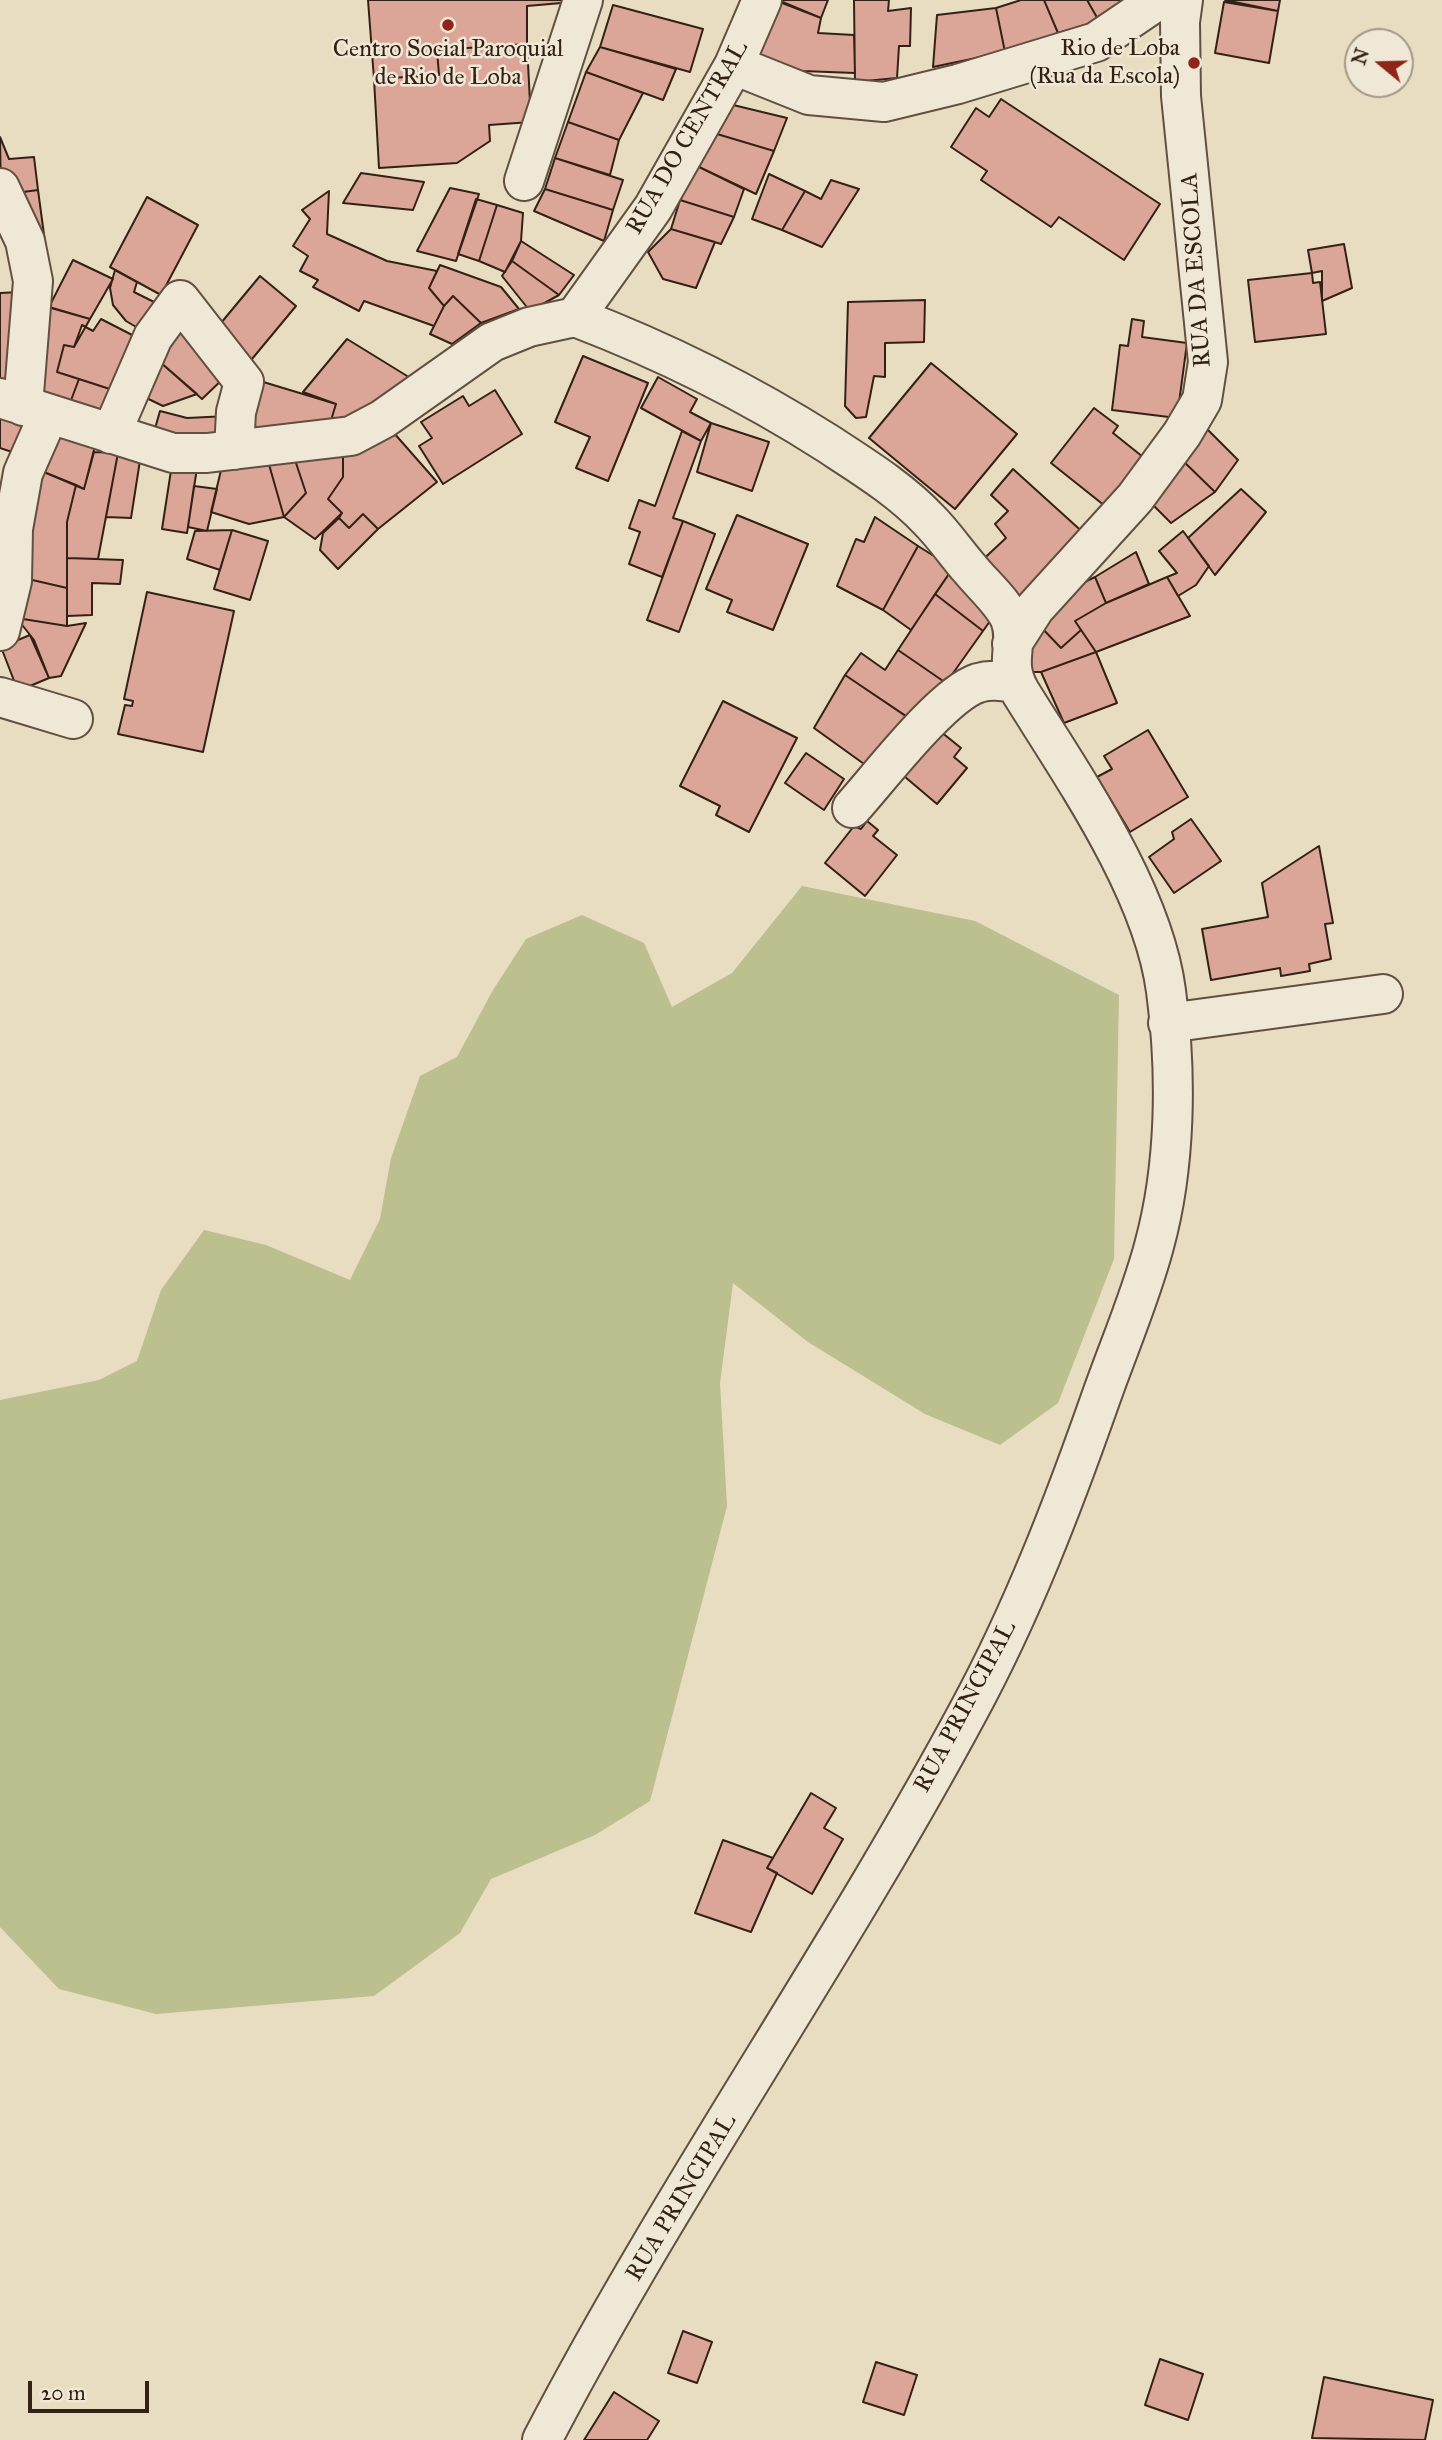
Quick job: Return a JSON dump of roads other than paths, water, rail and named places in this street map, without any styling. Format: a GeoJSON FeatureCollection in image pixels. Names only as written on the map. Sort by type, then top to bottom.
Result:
{"type":"FeatureCollection","features":[{"type":"Feature","properties":{"kind":"street"},"geometry":{"type":"LineString","coordinates":[[524,181],[583,0]]}},
{"type":"Feature","properties":{"kind":"street"},"geometry":{"type":"LineString","coordinates":[[734,65],[809,95],[884,102],[1096,42],[1158,0]]}},
{"type":"Feature","properties":{"kind":"street","name":"RUA DA ESCOLA"},"geometry":{"type":"LineString","coordinates":[[1013,644],[1035,608],[1135,498],[1182,434],[1202,400],[1208,362],[1181,96],[1180,22],[1183,0]]}},
{"type":"Feature","properties":{"kind":"street","name":"RUA DO CENTRAL"},"geometry":{"type":"LineString","coordinates":[[575,317],[653,208],[734,65],[750,2]]}},
{"type":"Feature","properties":{"kind":"street"},"geometry":{"type":"LineString","coordinates":[[0,188],[25,241],[33,281],[24,406],[23,473],[13,528],[12,581],[0,631]]}},
{"type":"Feature","properties":{"kind":"street"},"geometry":{"type":"LineString","coordinates":[[111,434],[153,337],[180,300],[244,382],[236,412],[234,450]]}},
{"type":"Feature","properties":{"kind":"street"},"geometry":{"type":"LineString","coordinates":[[24,406],[173,453],[234,450],[351,436],[383,419],[492,342],[529,327],[575,317],[646,344],[721,381],[872,472],[927,517],[1010,617],[1013,644],[1010,659],[1015,683],[995,679],[975,684],[940,710],[852,808]]}},
{"type":"Feature","properties":{"kind":"street","name":"RUA PRINCIPAL"},"geometry":{"type":"LineString","coordinates":[[542,2440],[647,2254],[802,1998],[971,1708],[1036,1572],[1155,1244],[1171,1152],[1165,985],[1140,903],[1083,790],[1015,683]]}},
{"type":"Feature","properties":{"kind":"street"},"geometry":{"type":"LineString","coordinates":[[0,697],[73,719]]}},
{"type":"Feature","properties":{"kind":"street"},"geometry":{"type":"LineString","coordinates":[[1168,1023],[1383,994]]}},
{"type":"Feature","properties":{"kind":"place","name":"Centro Social Paroquial de Rio de Loba"},"geometry":{"type":"Point","coordinates":[448,25]}},
{"type":"Feature","properties":{"kind":"place","name":"Rio de Loba (Rua da Escola)"},"geometry":{"type":"Point","coordinates":[1194,63]}}]}
